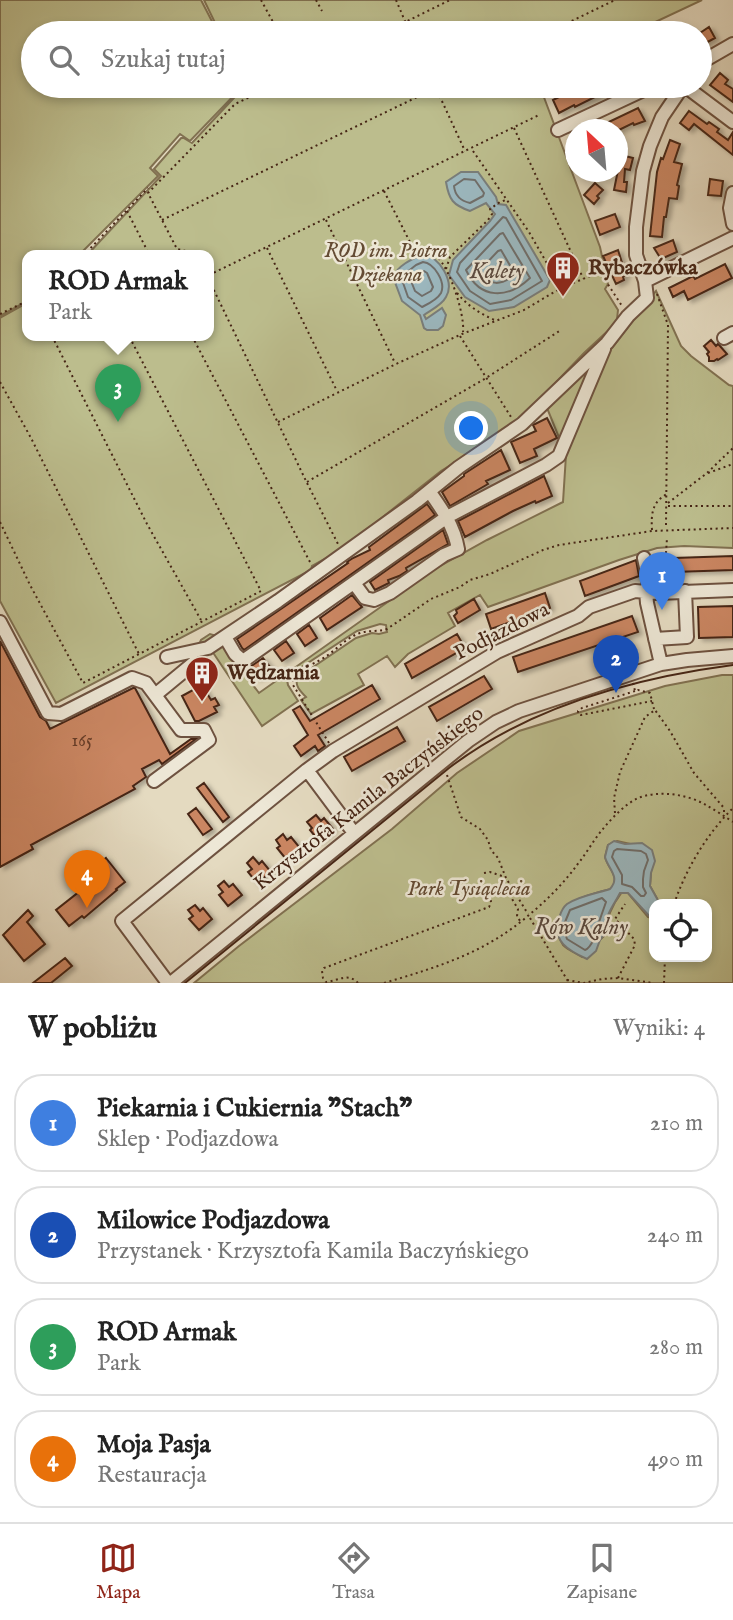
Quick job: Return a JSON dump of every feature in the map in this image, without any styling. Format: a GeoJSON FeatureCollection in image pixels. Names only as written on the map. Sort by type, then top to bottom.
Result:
{"type":"FeatureCollection","features":[{"type":"Feature","properties":{"kind":"street"},"geometry":{"type":"LineString","coordinates":[[712,55],[733,44]]}},
{"type":"Feature","properties":{"kind":"street"},"geometry":{"type":"LineString","coordinates":[[558,131],[627,98]]}},
{"type":"Feature","properties":{"kind":"street"},"geometry":{"type":"LineString","coordinates":[[700,98],[733,122]]}},
{"type":"Feature","properties":{"kind":"street"},"geometry":{"type":"LineString","coordinates":[[167,657],[208,648],[225,637],[344,555],[459,467],[518,427],[607,342],[640,306],[647,298],[648,279],[636,255],[636,227],[643,171],[662,117],[674,99]]}},
{"type":"Feature","properties":{"kind":"street"},"geometry":{"type":"LineString","coordinates":[[733,193],[730,208],[733,224]]}},
{"type":"Feature","properties":{"kind":"street"},"geometry":{"type":"LineString","coordinates":[[648,279],[733,238]]}},
{"type":"Feature","properties":{"kind":"street"},"geometry":{"type":"LineString","coordinates":[[225,637],[235,654],[243,661],[447,517],[559,456],[607,342]]}},
{"type":"Feature","properties":{"kind":"street"},"geometry":{"type":"LineString","coordinates":[[354,583],[365,598],[374,600],[390,593],[444,555],[458,549],[447,517],[429,491]]}},
{"type":"Feature","properties":{"kind":"street"},"geometry":{"type":"LineString","coordinates":[[644,558],[649,582],[646,591],[647,603],[660,664]]}},
{"type":"Feature","properties":{"kind":"street","name":"Podjazdowa"},"geometry":{"type":"LineString","coordinates":[[169,983],[122,921],[334,751],[497,652],[578,616],[589,607],[628,592],[733,590]]}},
{"type":"Feature","properties":{"kind":"street"},"geometry":{"type":"LineString","coordinates":[[654,639],[687,637],[685,592]]}},
{"type":"Feature","properties":{"kind":"street"},"geometry":{"type":"LineString","coordinates":[[0,622],[48,713],[61,714],[132,678],[146,682],[181,730],[204,730],[209,740],[154,781]]}},
{"type":"Feature","properties":{"kind":"street","name":"Krzysztofa Kamila Baczyńskiego"},"geometry":{"type":"LineString","coordinates":[[169,983],[468,741],[496,722],[532,706],[660,664],[733,656]]}},
{"type":"Feature","properties":{"kind":"street"},"geometry":{"type":"LineString","coordinates":[[155,695],[195,662]]}},
{"type":"Feature","properties":{"kind":"street"},"geometry":{"type":"LineString","coordinates":[[307,770],[354,833]]}},
{"type":"Feature","properties":{"kind":"path"},"geometry":{"type":"LineString","coordinates":[[261,0],[272,21]]}},
{"type":"Feature","properties":{"kind":"path"},"geometry":{"type":"LineString","coordinates":[[316,0],[322,11]]}},
{"type":"Feature","properties":{"kind":"path"},"geometry":{"type":"LineString","coordinates":[[396,0],[404,21]]}},
{"type":"Feature","properties":{"kind":"path"},"geometry":{"type":"LineString","coordinates":[[409,21],[450,0]]}},
{"type":"Feature","properties":{"kind":"path"},"geometry":{"type":"LineString","coordinates":[[572,21],[615,0]]}},
{"type":"Feature","properties":{"kind":"path"},"geometry":{"type":"LineString","coordinates":[[89,250],[235,104],[248,98]]}},
{"type":"Feature","properties":{"kind":"path"},"geometry":{"type":"LineString","coordinates":[[162,220],[412,98]]}},
{"type":"Feature","properties":{"kind":"path"},"geometry":{"type":"LineString","coordinates":[[440,98],[465,152]]}},
{"type":"Feature","properties":{"kind":"path"},"geometry":{"type":"LineString","coordinates":[[214,273],[539,116]]}},
{"type":"Feature","properties":{"kind":"path"},"geometry":{"type":"LineString","coordinates":[[514,127],[583,278]]}},
{"type":"Feature","properties":{"kind":"path"},"geometry":{"type":"LineString","coordinates":[[472,149],[529,232],[561,288]]}},
{"type":"Feature","properties":{"kind":"path"},"geometry":{"type":"LineString","coordinates":[[147,190],[177,249],[181,250]]}},
{"type":"Feature","properties":{"kind":"path"},"geometry":{"type":"LineString","coordinates":[[384,190],[415,252],[435,255],[446,270],[460,305],[463,323],[461,335],[518,427]]}},
{"type":"Feature","properties":{"kind":"path"},"geometry":{"type":"LineString","coordinates":[[446,270],[450,257],[488,220],[492,214],[490,209],[507,200]]}},
{"type":"Feature","properties":{"kind":"path"},"geometry":{"type":"LineString","coordinates":[[127,211],[147,250]]}},
{"type":"Feature","properties":{"kind":"path"},"geometry":{"type":"LineString","coordinates":[[326,219],[396,364]]}},
{"type":"Feature","properties":{"kind":"path"},"geometry":{"type":"LineString","coordinates":[[267,247],[338,392]]}},
{"type":"Feature","properties":{"kind":"path"},"geometry":{"type":"LineString","coordinates":[[278,422],[396,364],[524,310],[561,288],[600,272],[628,316]]}},
{"type":"Feature","properties":{"kind":"path"},"geometry":{"type":"LineString","coordinates":[[648,279],[668,325],[666,526]]}},
{"type":"Feature","properties":{"kind":"path"},"geometry":{"type":"LineString","coordinates":[[453,289],[465,302],[496,320]]}},
{"type":"Feature","properties":{"kind":"path"},"geometry":{"type":"LineString","coordinates":[[214,290],[344,555]]}},
{"type":"Feature","properties":{"kind":"path"},"geometry":{"type":"LineString","coordinates":[[0,314],[22,303]]}},
{"type":"Feature","properties":{"kind":"path"},"geometry":{"type":"LineString","coordinates":[[307,483],[486,378],[561,330]]}},
{"type":"Feature","properties":{"kind":"path"},"geometry":{"type":"LineString","coordinates":[[55,341],[147,524],[202,621]]}},
{"type":"Feature","properties":{"kind":"path"},"geometry":{"type":"LineString","coordinates":[[0,522],[30,585],[83,683],[261,591],[132,341]]}},
{"type":"Feature","properties":{"kind":"path"},"geometry":{"type":"LineString","coordinates":[[195,341],[316,574]]}},
{"type":"Feature","properties":{"kind":"path"},"geometry":{"type":"LineString","coordinates":[[0,382],[31,438],[139,654]]}},
{"type":"Feature","properties":{"kind":"path"},"geometry":{"type":"LineString","coordinates":[[667,504],[707,473],[733,448]]}},
{"type":"Feature","properties":{"kind":"path"},"geometry":{"type":"LineString","coordinates":[[707,473],[733,464]]}},
{"type":"Feature","properties":{"kind":"path"},"geometry":{"type":"LineString","coordinates":[[652,531],[653,509],[656,502],[667,494]]}},
{"type":"Feature","properties":{"kind":"path"},"geometry":{"type":"LineString","coordinates":[[667,504],[733,506]]}},
{"type":"Feature","properties":{"kind":"path"},"geometry":{"type":"LineString","coordinates":[[334,751],[293,685],[293,680],[299,673],[349,639],[368,631],[379,632],[387,629],[431,599],[470,580],[559,545],[652,531],[733,528]]}},
{"type":"Feature","properties":{"kind":"path"},"geometry":{"type":"LineString","coordinates":[[644,558],[666,553],[667,538]]}},
{"type":"Feature","properties":{"kind":"path"},"geometry":{"type":"LineString","coordinates":[[632,682],[635,691]]}},
{"type":"Feature","properties":{"kind":"path"},"geometry":{"type":"LineString","coordinates":[[652,701],[578,714],[582,708],[638,690],[650,693],[652,701],[654,710],[670,731],[694,773],[724,808],[724,817]]}},
{"type":"Feature","properties":{"kind":"path"},"geometry":{"type":"LineString","coordinates":[[615,815],[614,797],[620,772],[645,717],[654,710]]}},
{"type":"Feature","properties":{"kind":"path"},"geometry":{"type":"LineString","coordinates":[[447,775],[461,817],[480,829],[488,840],[506,878],[567,982],[584,983],[618,978],[653,983]]}},
{"type":"Feature","properties":{"kind":"path"},"geometry":{"type":"LineString","coordinates":[[384,983],[455,961],[480,950],[529,916],[568,876],[615,815],[640,797],[663,794],[692,798],[733,822]]}},
{"type":"Feature","properties":{"kind":"path"},"geometry":{"type":"LineString","coordinates":[[676,899],[680,884],[692,863],[733,808]]}},
{"type":"Feature","properties":{"kind":"path"},"geometry":{"type":"LineString","coordinates":[[484,873],[490,872],[506,878]]}},
{"type":"Feature","properties":{"kind":"path"},"geometry":{"type":"LineString","coordinates":[[358,983],[348,977],[326,982],[322,971],[486,908],[491,903],[491,890],[496,886],[503,885],[518,909],[520,922]]}},
{"type":"Feature","properties":{"kind":"path"},"geometry":{"type":"LineString","coordinates":[[618,978],[635,946],[634,939],[615,919],[625,904]]}},
{"type":"Feature","properties":{"kind":"path"},"geometry":{"type":"LineString","coordinates":[[664,983],[665,962]]}},
{"type":"Feature","properties":{"kind":"green space"},"geometry":{"type":"Polygon","coordinates":[[[0,0],[201,0],[212,21],[21,21],[21,98],[231,98],[190,141],[180,134],[150,168],[158,176],[84,250],[22,250],[22,304],[0,316],[0,0]]]}},
{"type":"Feature","properties":{"kind":"green space"},"geometry":{"type":"Polygon","coordinates":[[[204,0],[702,0],[657,21],[214,21],[204,0]]]}},
{"type":"Feature","properties":{"kind":"green space","name":"ROD im. Piotra Dziekana"},"geometry":{"type":"Polygon","coordinates":[[[234,98],[544,98],[565,153],[565,182],[576,182],[600,247],[608,284],[605,289],[618,310],[617,319],[514,426],[441,471],[341,550],[312,566],[311,570],[56,703],[0,601],[0,318],[22,306],[22,341],[214,341],[214,250],[92,250],[161,176],[154,169],[182,137],[192,143],[234,98]]]}},
{"type":"Feature","properties":{"kind":"green space"},"geometry":{"type":"Polygon","coordinates":[[[656,291],[681,346],[733,386],[733,548],[657,548],[488,607],[480,595],[448,613],[455,626],[408,654],[395,667],[387,656],[358,674],[364,685],[311,714],[301,700],[306,697],[297,686],[297,678],[356,638],[387,632],[386,625],[380,624],[357,631],[291,674],[287,680],[288,685],[298,701],[262,726],[206,642],[198,647],[201,640],[210,634],[217,636],[259,693],[433,570],[563,502],[566,455],[602,361],[656,291]]]}},
{"type":"Feature","properties":{"kind":"green space"},"geometry":{"type":"Polygon","coordinates":[[[597,356],[571,411],[560,440],[547,408],[597,356]]]}},
{"type":"Feature","properties":{"kind":"green space","name":"Park Tysiąclecia"},"geometry":{"type":"Polygon","coordinates":[[[733,675],[733,983],[194,983],[392,829],[457,773],[519,731],[665,686],[733,675]]]}},
{"type":"Feature","properties":{"kind":"water","name":"Kalety"},"geometry":{"type":"Polygon","coordinates":[[[461,172],[478,172],[498,204],[506,205],[550,280],[547,287],[514,307],[489,311],[465,297],[449,275],[453,260],[495,214],[486,203],[470,211],[453,201],[446,182],[461,172]]]}},
{"type":"Feature","properties":{"kind":"water"},"geometry":{"type":"Polygon","coordinates":[[[423,254],[440,265],[449,284],[444,300],[424,315],[426,319],[442,308],[446,315],[443,326],[438,330],[424,328],[420,315],[402,301],[393,277],[401,266],[423,254]]]}},
{"type":"Feature","properties":{"kind":"water","name":"Rów Kalny"},"geometry":{"type":"Polygon","coordinates":[[[614,841],[625,844],[642,843],[652,850],[655,861],[650,886],[657,899],[649,899],[649,916],[628,893],[620,893],[608,916],[607,931],[596,951],[587,959],[563,944],[557,933],[557,926],[561,912],[567,904],[610,889],[613,885],[614,877],[605,857],[608,845],[614,841]]]}},
{"type":"Feature","properties":{"kind":"building"},"geometry":{"type":"Polygon","coordinates":[[[720,73],[728,80],[725,84],[733,89],[733,102],[712,86],[720,73]]]}},
{"type":"Feature","properties":{"kind":"building"},"geometry":{"type":"Polygon","coordinates":[[[557,98],[593,98],[559,113],[553,100],[557,98]]]}},
{"type":"Feature","properties":{"kind":"building"},"geometry":{"type":"Polygon","coordinates":[[[638,108],[645,121],[628,126],[628,119],[615,119],[638,108]]]}},
{"type":"Feature","properties":{"kind":"building"},"geometry":{"type":"Polygon","coordinates":[[[689,111],[719,129],[717,132],[728,140],[733,132],[733,155],[694,124],[689,130],[680,123],[689,111]]]}},
{"type":"Feature","properties":{"kind":"building"},"geometry":{"type":"Polygon","coordinates":[[[670,140],[680,144],[674,162],[682,164],[677,199],[669,198],[662,237],[650,236],[657,172],[670,140]]]}},
{"type":"Feature","properties":{"kind":"building"},"geometry":{"type":"Polygon","coordinates":[[[628,157],[633,158],[628,170],[628,157]]]}},
{"type":"Feature","properties":{"kind":"building"},"geometry":{"type":"Polygon","coordinates":[[[710,179],[723,181],[721,196],[708,195],[710,179]]]}},
{"type":"Feature","properties":{"kind":"building"},"geometry":{"type":"Polygon","coordinates":[[[616,182],[627,182],[626,192],[614,190],[616,182]]]}},
{"type":"Feature","properties":{"kind":"building"},"geometry":{"type":"Polygon","coordinates":[[[595,183],[603,190],[594,204],[584,195],[595,183]]]}},
{"type":"Feature","properties":{"kind":"building"},"geometry":{"type":"Polygon","coordinates":[[[615,214],[620,227],[600,235],[595,221],[615,214]]]}},
{"type":"Feature","properties":{"kind":"building"},"geometry":{"type":"Polygon","coordinates":[[[673,240],[677,252],[661,259],[654,248],[673,240]]]}},
{"type":"Feature","properties":{"kind":"building"},"geometry":{"type":"Polygon","coordinates":[[[618,250],[626,275],[624,280],[616,284],[603,256],[618,250]]]}},
{"type":"Feature","properties":{"kind":"building"},"geometry":{"type":"Polygon","coordinates":[[[725,264],[732,278],[688,300],[684,291],[673,297],[669,288],[725,264]]]}},
{"type":"Feature","properties":{"kind":"building"},"geometry":{"type":"Polygon","coordinates":[[[711,340],[727,354],[718,360],[709,361],[709,352],[704,346],[711,340]]]}},
{"type":"Feature","properties":{"kind":"building"},"geometry":{"type":"Polygon","coordinates":[[[547,418],[557,438],[534,449],[537,456],[520,463],[511,442],[536,431],[533,425],[547,418]]]}},
{"type":"Feature","properties":{"kind":"building"},"geometry":{"type":"Polygon","coordinates":[[[501,450],[510,470],[486,481],[488,484],[450,506],[442,492],[501,450]]]}},
{"type":"Feature","properties":{"kind":"building"},"geometry":{"type":"Polygon","coordinates":[[[544,476],[552,496],[513,511],[465,537],[458,521],[544,476]]]}},
{"type":"Feature","properties":{"kind":"building"},"geometry":{"type":"Polygon","coordinates":[[[427,504],[435,515],[244,650],[242,648],[237,639],[347,562],[370,550],[369,547],[427,504]]]}},
{"type":"Feature","properties":{"kind":"building"},"geometry":{"type":"Polygon","coordinates":[[[443,530],[448,544],[375,590],[370,582],[443,530]]]}},
{"type":"Feature","properties":{"kind":"building"},"geometry":{"type":"Polygon","coordinates":[[[733,556],[733,570],[674,572],[674,558],[733,556]]]}},
{"type":"Feature","properties":{"kind":"building"},"geometry":{"type":"Polygon","coordinates":[[[636,560],[639,576],[585,596],[580,581],[636,560]]]}},
{"type":"Feature","properties":{"kind":"building"},"geometry":{"type":"Polygon","coordinates":[[[545,593],[550,608],[491,629],[486,614],[545,593]]]}},
{"type":"Feature","properties":{"kind":"building"},"geometry":{"type":"Polygon","coordinates":[[[352,595],[362,607],[327,630],[320,618],[352,595]]]}},
{"type":"Feature","properties":{"kind":"building"},"geometry":{"type":"Polygon","coordinates":[[[474,599],[480,610],[458,623],[454,616],[456,610],[474,599]]]}},
{"type":"Feature","properties":{"kind":"building"},"geometry":{"type":"Polygon","coordinates":[[[733,606],[733,637],[699,638],[698,607],[733,606]]]}},
{"type":"Feature","properties":{"kind":"building"},"geometry":{"type":"Polygon","coordinates":[[[632,616],[638,632],[518,672],[513,657],[632,616]]]}},
{"type":"Feature","properties":{"kind":"building"},"geometry":{"type":"Polygon","coordinates":[[[309,625],[317,638],[305,646],[297,634],[309,625]]]}},
{"type":"Feature","properties":{"kind":"building"},"geometry":{"type":"Polygon","coordinates":[[[457,634],[465,648],[412,678],[405,664],[457,634]]]}},
{"type":"Feature","properties":{"kind":"building"},"geometry":{"type":"Polygon","coordinates":[[[0,641],[40,717],[50,729],[135,688],[170,754],[191,739],[196,739],[162,764],[159,760],[142,769],[146,777],[133,786],[135,789],[31,845],[33,849],[0,867],[0,641]]]}},
{"type":"Feature","properties":{"kind":"building"},"geometry":{"type":"Polygon","coordinates":[[[286,641],[294,653],[282,661],[274,650],[286,641]]]}},
{"type":"Feature","properties":{"kind":"building"},"geometry":{"type":"Polygon","coordinates":[[[263,658],[271,668],[257,678],[250,667],[263,658]]]}},
{"type":"Feature","properties":{"kind":"building"},"geometry":{"type":"Polygon","coordinates":[[[484,676],[492,689],[437,721],[429,707],[484,676]]]}},
{"type":"Feature","properties":{"kind":"building","name":"Wędzarnia"},"geometry":{"type":"Polygon","coordinates":[[[202,685],[211,700],[215,698],[219,705],[214,707],[217,712],[195,721],[182,696],[202,685]]]}},
{"type":"Feature","properties":{"kind":"building"},"geometry":{"type":"Polygon","coordinates":[[[372,685],[380,699],[318,735],[325,746],[318,751],[315,746],[301,756],[294,746],[308,735],[293,710],[300,706],[310,721],[372,685]]]}},
{"type":"Feature","properties":{"kind":"building"},"geometry":{"type":"Polygon","coordinates":[[[397,727],[405,741],[352,771],[344,757],[397,727]]]}},
{"type":"Feature","properties":{"kind":"building"},"geometry":{"type":"Polygon","coordinates":[[[204,783],[229,817],[223,822],[197,788],[204,783]]]}},
{"type":"Feature","properties":{"kind":"building"},"geometry":{"type":"Polygon","coordinates":[[[196,808],[212,829],[203,835],[188,814],[196,808]]]}},
{"type":"Feature","properties":{"kind":"building"},"geometry":{"type":"Polygon","coordinates":[[[316,815],[321,821],[324,818],[333,829],[319,841],[307,822],[316,815]]]}},
{"type":"Feature","properties":{"kind":"building"},"geometry":{"type":"Polygon","coordinates":[[[283,834],[287,840],[291,837],[300,848],[286,859],[277,848],[280,846],[276,840],[283,834]]]}},
{"type":"Feature","properties":{"kind":"building"},"geometry":{"type":"Polygon","coordinates":[[[253,857],[259,864],[262,861],[271,872],[257,883],[248,872],[252,869],[247,863],[253,857]]]}},
{"type":"Feature","properties":{"kind":"building"},"geometry":{"type":"Polygon","coordinates":[[[106,858],[125,882],[84,918],[82,916],[69,926],[56,910],[99,876],[93,868],[106,858]]]}},
{"type":"Feature","properties":{"kind":"building"},"geometry":{"type":"Polygon","coordinates":[[[224,881],[229,887],[233,884],[242,895],[228,906],[219,895],[223,892],[218,886],[224,881]]]}},
{"type":"Feature","properties":{"kind":"building"},"geometry":{"type":"Polygon","coordinates":[[[195,905],[200,911],[203,908],[212,919],[199,930],[189,919],[193,916],[188,910],[195,905]]]}},
{"type":"Feature","properties":{"kind":"building"},"geometry":{"type":"Polygon","coordinates":[[[28,910],[33,916],[27,922],[45,944],[24,961],[3,935],[28,910]]]}},
{"type":"Feature","properties":{"kind":"building"},"geometry":{"type":"Polygon","coordinates":[[[65,958],[72,966],[51,983],[33,983],[65,958]]]}},
{"type":"Feature","properties":{"kind":"tram line"},"geometry":{"type":"LineString","coordinates":[[185,983],[449,768],[480,747],[513,728],[584,698],[658,678],[733,665]]}},
{"type":"Feature","properties":{"kind":"place","name":"Rybaczówka"},"geometry":{"type":"Point","coordinates":[563,298]}},
{"type":"Feature","properties":{"kind":"place","name":"ROD Armak"},"geometry":{"type":"Point","coordinates":[118,422]}},
{"type":"Feature","properties":{"kind":"place","name":"Piekarnia i Cukiernia \"Stach\""},"geometry":{"type":"Point","coordinates":[662,610]}},
{"type":"Feature","properties":{"kind":"place","name":"Milowice Podjazdowa"},"geometry":{"type":"Point","coordinates":[616,693]}},
{"type":"Feature","properties":{"kind":"place","name":"Wędzarnia"},"geometry":{"type":"Point","coordinates":[202,703]}},
{"type":"Feature","properties":{"kind":"place","name":"Moja Pasja"},"geometry":{"type":"Point","coordinates":[87,908]}}]}
